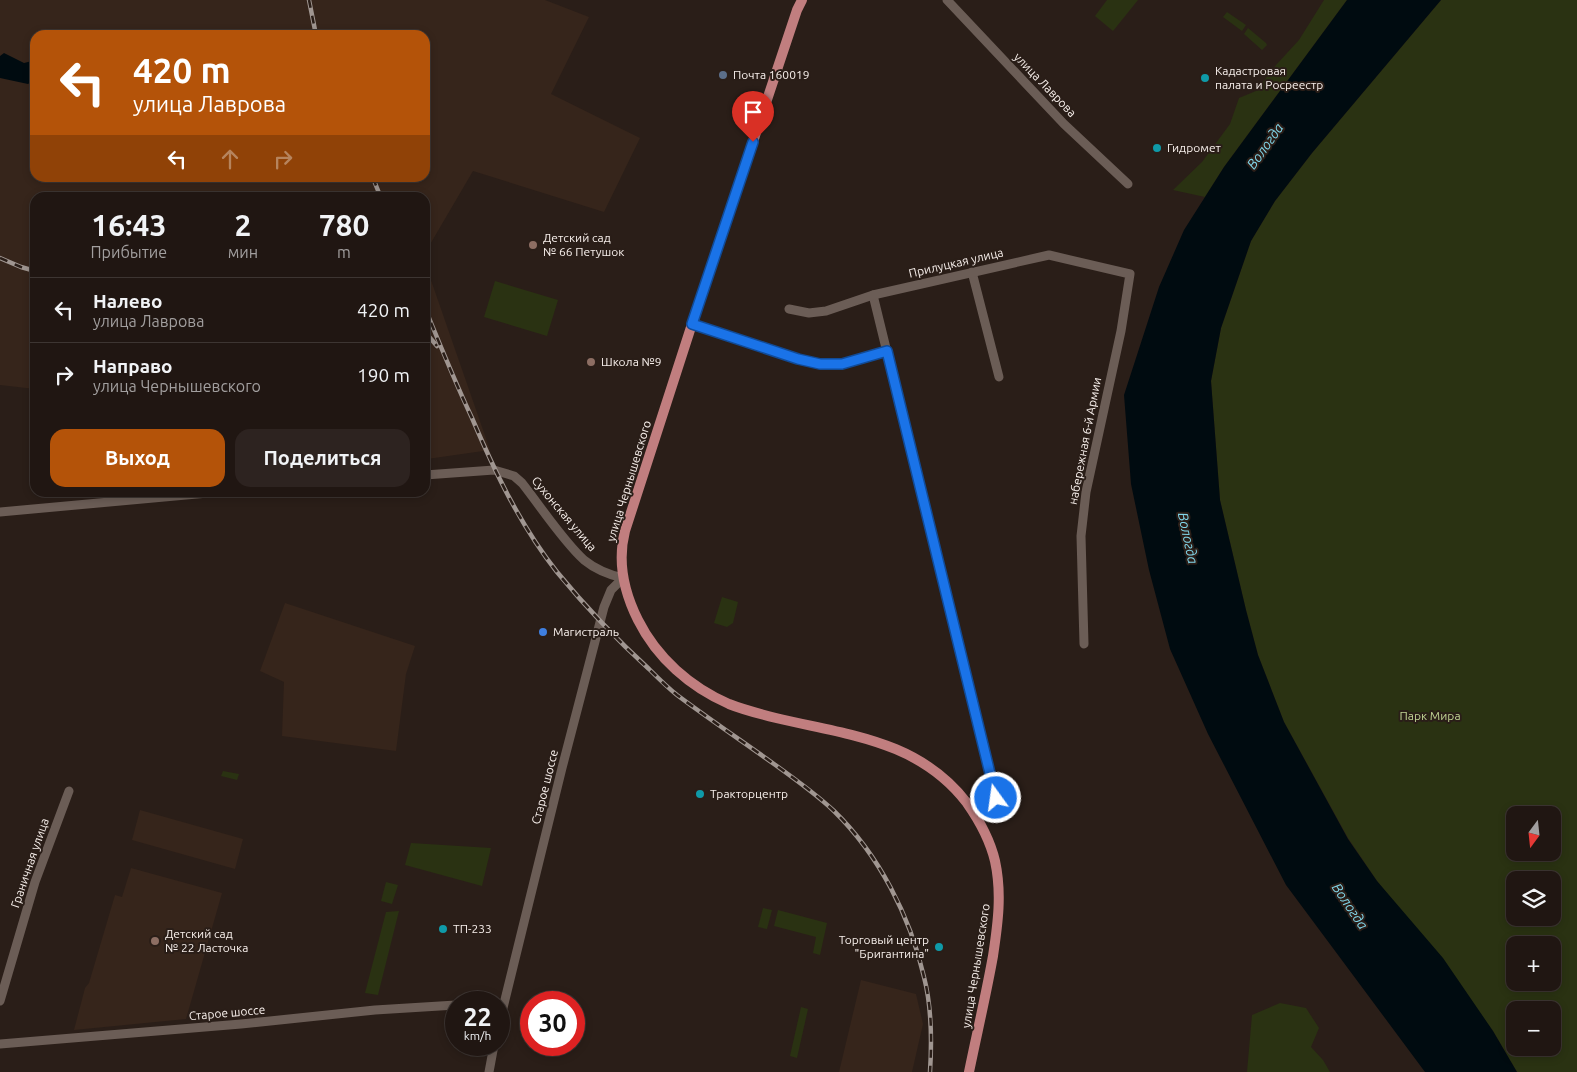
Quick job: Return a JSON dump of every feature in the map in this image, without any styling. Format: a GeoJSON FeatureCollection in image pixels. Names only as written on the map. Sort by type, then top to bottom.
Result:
{"type":"FeatureCollection","features":[{"type":"Feature","properties":{"kind":"main road","name":"улица Чернышевского"},"geometry":{"type":"LineString","coordinates":[[802,0],[797,10],[692,324],[625,531],[621,559],[623,578],[631,606],[653,645],[665,660],[696,686],[729,704],[755,713],[868,739],[892,746],[914,756],[934,769],[958,791],[975,814],[988,840],[994,859],[1000,894],[990,971],[970,1072]]}},
{"type":"Feature","properties":{"kind":"street","name":"улица Лаврова"},"geometry":{"type":"LineString","coordinates":[[947,0],[1064,124],[1128,184]]}},
{"type":"Feature","properties":{"kind":"street","name":"Прилуцкая улица"},"geometry":{"type":"LineString","coordinates":[[789,309],[809,313],[826,311],[873,295],[1048,255],[1130,274]]}},
{"type":"Feature","properties":{"kind":"street"},"geometry":{"type":"LineString","coordinates":[[972,272],[999,377]]}},
{"type":"Feature","properties":{"kind":"street","name":"набережная 6-й Армии"},"geometry":{"type":"LineString","coordinates":[[1084,644],[1081,536],[1086,492],[1130,274]]}},
{"type":"Feature","properties":{"kind":"street"},"geometry":{"type":"LineString","coordinates":[[873,295],[996,798],[975,814]]}},
{"type":"Feature","properties":{"kind":"street"},"geometry":{"type":"LineString","coordinates":[[692,324],[798,359],[820,364],[842,364],[887,351]]}},
{"type":"Feature","properties":{"kind":"street","name":"Сухонская улица"},"geometry":{"type":"LineString","coordinates":[[430,475],[494,470],[514,476],[585,561],[610,575],[623,578]]}},
{"type":"Feature","properties":{"kind":"street"},"geometry":{"type":"LineString","coordinates":[[0,512],[164,497]]}},
{"type":"Feature","properties":{"kind":"street","name":"Старое шоссе"},"geometry":{"type":"LineString","coordinates":[[504,991],[604,608],[611,590],[623,578]]}},
{"type":"Feature","properties":{"kind":"street","name":"Граничная улица"},"geometry":{"type":"LineString","coordinates":[[0,1001],[35,882],[68,790]]}},
{"type":"Feature","properties":{"kind":"street","name":"Старое шоссе"},"geometry":{"type":"LineString","coordinates":[[0,1044],[241,1024],[375,1010],[445,1006]]}},
{"type":"Feature","properties":{"kind":"street"},"geometry":{"type":"LineString","coordinates":[[489,1072],[492,1056]]}},
{"type":"Feature","properties":{"kind":"shaded area"},"geometry":{"type":"Polygon","coordinates":[[[0,0],[545,0],[589,17],[551,94],[640,138],[604,212],[473,171],[430,244],[430,192],[30,192],[30,388],[0,385],[0,0]]]}},
{"type":"Feature","properties":{"kind":"shaded area"},"geometry":{"type":"Polygon","coordinates":[[[430,277],[490,450],[430,459],[430,277]]]}},
{"type":"Feature","properties":{"kind":"shaded area"},"geometry":{"type":"Polygon","coordinates":[[[285,603],[415,646],[406,674],[396,751],[282,736],[284,682],[260,671],[285,603]]]}},
{"type":"Feature","properties":{"kind":"shaded area"},"geometry":{"type":"Polygon","coordinates":[[[140,810],[243,839],[235,869],[132,840],[140,810]]]}},
{"type":"Feature","properties":{"kind":"shaded area","name":"Детский сад № 22 Ласточка"},"geometry":{"type":"Polygon","coordinates":[[[131,868],[222,893],[186,1019],[74,1030],[85,988],[89,983],[115,895],[122,897],[131,868]]]}},
{"type":"Feature","properties":{"kind":"shaded area"},"geometry":{"type":"Polygon","coordinates":[[[861,980],[916,994],[923,1024],[912,1072],[839,1072],[861,980]]]}},
{"type":"Feature","properties":{"kind":"green space"},"geometry":{"type":"Polygon","coordinates":[[[1107,0],[1138,0],[1113,31],[1095,16],[1107,0]]]}},
{"type":"Feature","properties":{"kind":"green space"},"geometry":{"type":"Polygon","coordinates":[[[1324,0],[1347,0],[1224,167],[1205,197],[1173,190],[1202,162],[1230,124],[1239,98],[1256,91],[1299,40],[1324,0]]]}},
{"type":"Feature","properties":{"kind":"green space","name":"Парк Мира"},"geometry":{"type":"Polygon","coordinates":[[[1441,0],[1577,0],[1577,1072],[1517,1072],[1508,1056],[1561,1056],[1561,1001],[1506,1001],[1506,1053],[1493,1031],[1377,881],[1348,838],[1284,722],[1258,655],[1220,500],[1211,381],[1221,328],[1251,241],[1275,201],[1312,153],[1441,0]]]}},
{"type":"Feature","properties":{"kind":"green space"},"geometry":{"type":"Polygon","coordinates":[[[1227,12],[1246,25],[1242,31],[1223,17],[1227,12]]]}},
{"type":"Feature","properties":{"kind":"green space"},"geometry":{"type":"Polygon","coordinates":[[[1248,28],[1266,43],[1267,45],[1262,50],[1244,34],[1248,28]]]}},
{"type":"Feature","properties":{"kind":"green space"},"geometry":{"type":"Polygon","coordinates":[[[495,281],[558,300],[547,336],[484,317],[495,281]]]}},
{"type":"Feature","properties":{"kind":"green space"},"geometry":{"type":"Polygon","coordinates":[[[722,597],[738,602],[733,623],[727,627],[714,623],[722,597]]]}},
{"type":"Feature","properties":{"kind":"green space"},"geometry":{"type":"Polygon","coordinates":[[[223,771],[239,774],[237,780],[221,776],[223,771]]]}},
{"type":"Feature","properties":{"kind":"green space"},"geometry":{"type":"Polygon","coordinates":[[[411,843],[491,848],[482,886],[405,865],[411,843]]]}},
{"type":"Feature","properties":{"kind":"green space"},"geometry":{"type":"Polygon","coordinates":[[[386,882],[398,885],[392,904],[381,901],[386,882]]]}},
{"type":"Feature","properties":{"kind":"green space"},"geometry":{"type":"Polygon","coordinates":[[[763,908],[772,910],[767,929],[758,927],[763,908]]]}},
{"type":"Feature","properties":{"kind":"green space"},"geometry":{"type":"Polygon","coordinates":[[[778,910],[827,923],[820,955],[813,953],[816,937],[774,926],[778,910]]]}},
{"type":"Feature","properties":{"kind":"green space"},"geometry":{"type":"Polygon","coordinates":[[[399,911],[378,995],[365,993],[386,912],[399,911]]]}},
{"type":"Feature","properties":{"kind":"green space"},"geometry":{"type":"Polygon","coordinates":[[[1280,1003],[1306,1008],[1319,1028],[1311,1047],[1323,1060],[1330,1072],[1247,1072],[1252,1015],[1280,1003]]]}},
{"type":"Feature","properties":{"kind":"green space"},"geometry":{"type":"Polygon","coordinates":[[[801,1007],[808,1009],[797,1058],[790,1056],[801,1007]]]}},
{"type":"Feature","properties":{"kind":"water","name":"Вологда"},"geometry":{"type":"Polygon","coordinates":[[[1347,0],[1441,0],[1312,153],[1275,201],[1251,241],[1221,328],[1211,381],[1220,500],[1258,655],[1284,722],[1348,839],[1377,881],[1443,958],[1493,1031],[1517,1072],[1425,1072],[1286,885],[1208,734],[1170,649],[1149,570],[1131,484],[1124,395],[1159,287],[1184,230],[1224,167],[1347,0]]]}},
{"type":"Feature","properties":{"kind":"water"},"geometry":{"type":"Polygon","coordinates":[[[4,53],[24,63],[30,62],[30,83],[28,84],[0,78],[0,56],[4,53]]]}},
{"type":"Feature","properties":{"kind":"railway"},"geometry":{"type":"LineString","coordinates":[[309,0],[315,30]]}},
{"type":"Feature","properties":{"kind":"railway"},"geometry":{"type":"LineString","coordinates":[[375,182],[379,192]]}},
{"type":"Feature","properties":{"kind":"railway"},"geometry":{"type":"LineString","coordinates":[[0,258],[30,270]]}},
{"type":"Feature","properties":{"kind":"railway"},"geometry":{"type":"LineString","coordinates":[[430,320],[499,478],[531,536],[557,572],[613,634],[673,692],[797,781],[834,811],[850,828],[879,867],[901,909],[918,954],[924,977],[929,1000],[931,1024],[930,1072]]}},
{"type":"Feature","properties":{"kind":"railway"},"geometry":{"type":"LineString","coordinates":[[430,338],[437,346]]}},
{"type":"Feature","properties":{"kind":"place","name":"Почта 160019"},"geometry":{"type":"Point","coordinates":[723,75]}},
{"type":"Feature","properties":{"kind":"place","name":"Кадастровая палата и Росреестр"},"geometry":{"type":"Point","coordinates":[1205,78]}},
{"type":"Feature","properties":{"kind":"place","name":"Гидромет"},"geometry":{"type":"Point","coordinates":[1157,148]}},
{"type":"Feature","properties":{"kind":"place","name":"Детский сад № 66 Петушок"},"geometry":{"type":"Point","coordinates":[533,245]}},
{"type":"Feature","properties":{"kind":"place","name":"Школа №9"},"geometry":{"type":"Point","coordinates":[591,362]}},
{"type":"Feature","properties":{"kind":"place","name":"Магистраль"},"geometry":{"type":"Point","coordinates":[543,632]}},
{"type":"Feature","properties":{"kind":"place","name":"Тракторцентр"},"geometry":{"type":"Point","coordinates":[700,794]}},
{"type":"Feature","properties":{"kind":"place","name":"ТП-233"},"geometry":{"type":"Point","coordinates":[443,929]}},
{"type":"Feature","properties":{"kind":"place","name":"Детский сад № 22 Ласточка"},"geometry":{"type":"Point","coordinates":[155,941]}},
{"type":"Feature","properties":{"kind":"place","name":"Торговый центр \"Бригантина\""},"geometry":{"type":"Point","coordinates":[939,947]}},
{"type":"Feature","properties":{"kind":"route"},"geometry":{"type":"LineString","coordinates":[[753,142],[692,324],[798,359],[820,364],[842,364],[887,351],[996,798]]}}]}
